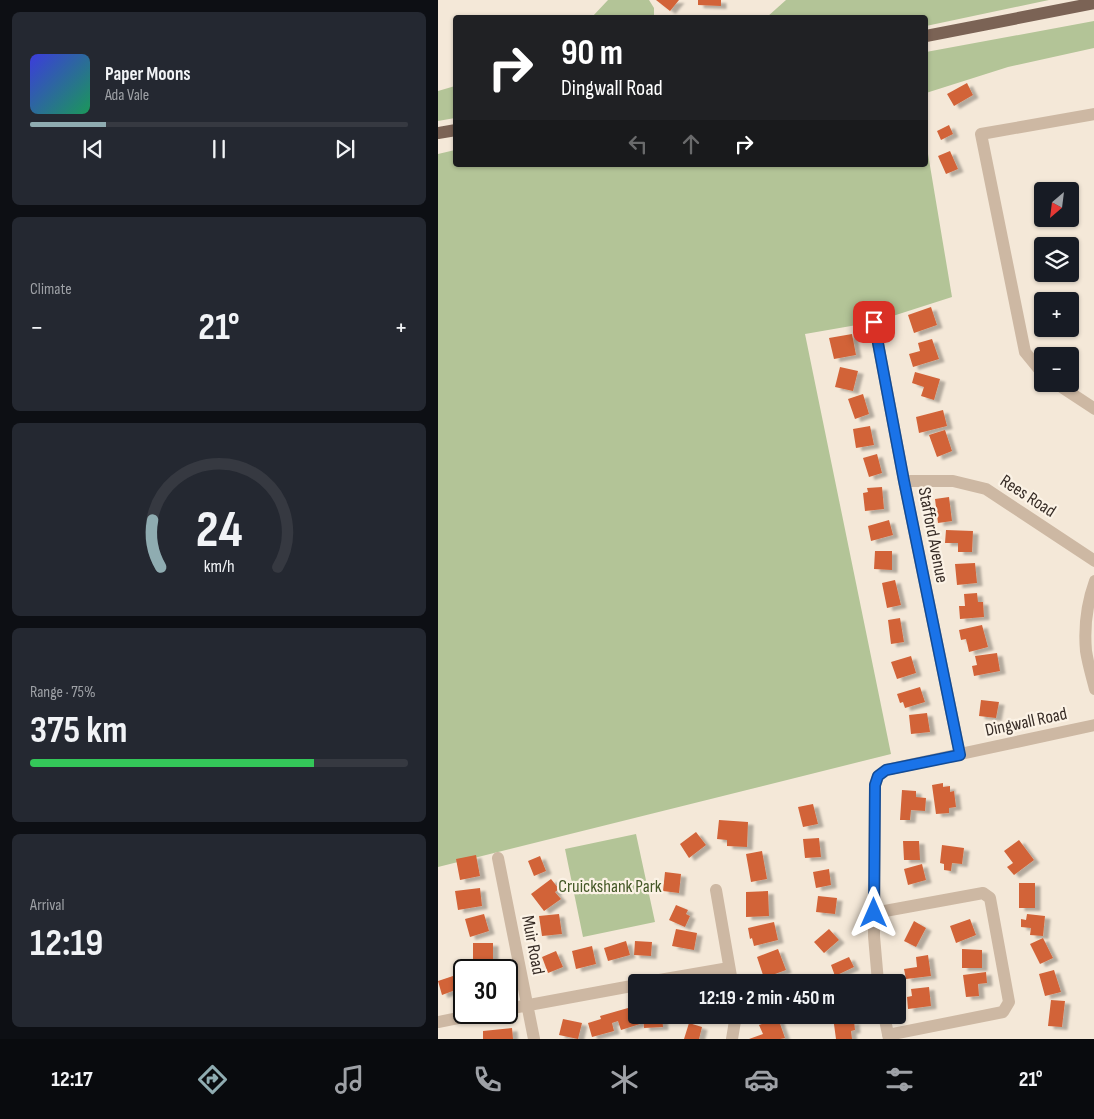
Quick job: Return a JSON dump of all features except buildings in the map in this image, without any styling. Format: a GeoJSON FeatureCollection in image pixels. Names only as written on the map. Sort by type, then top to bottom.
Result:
{"type":"FeatureCollection","features":[{"type":"Feature","properties":{"kind":"main road"},"geometry":{"type":"LineString","coordinates":[[928,36],[1094,3]]}},
{"type":"Feature","properties":{"kind":"main road"},"geometry":{"type":"LineString","coordinates":[[438,133],[453,130]]}},
{"type":"Feature","properties":{"kind":"street"},"geometry":{"type":"LineString","coordinates":[[1034,363],[1025,352],[981,134],[1094,114]]}},
{"type":"Feature","properties":{"kind":"street","name":"Stafford Avenue"},"geometry":{"type":"LineString","coordinates":[[874,322],[904,481],[960,755]]}},
{"type":"Feature","properties":{"kind":"street"},"geometry":{"type":"LineString","coordinates":[[1069,392],[1094,409]]}},
{"type":"Feature","properties":{"kind":"street","name":"Rees Road"},"geometry":{"type":"LineString","coordinates":[[904,481],[953,481],[986,489],[1094,561]]}},
{"type":"Feature","properties":{"kind":"street"},"geometry":{"type":"LineString","coordinates":[[1094,581],[1089,598],[1086,635],[1086,652],[1094,690]]}},
{"type":"Feature","properties":{"kind":"street","name":"Dingwall Road"},"geometry":{"type":"LineString","coordinates":[[874,913],[875,785],[878,776],[886,770],[1094,725]]}},
{"type":"Feature","properties":{"kind":"street","name":"Muir Road"},"geometry":{"type":"LineString","coordinates":[[498,858],[534,1039]]}},
{"type":"Feature","properties":{"kind":"street"},"geometry":{"type":"LineString","coordinates":[[716,890],[730,974]]}},
{"type":"Feature","properties":{"kind":"street"},"geometry":{"type":"LineString","coordinates":[[877,974],[874,913],[983,893],[990,898],[1009,1002],[1003,1012],[888,1037],[886,1024]]}},
{"type":"Feature","properties":{"kind":"street"},"geometry":{"type":"LineString","coordinates":[[694,974],[729,968]]}},
{"type":"Feature","properties":{"kind":"street"},"geometry":{"type":"LineString","coordinates":[[518,1006],[628,987]]}},
{"type":"Feature","properties":{"kind":"street"},"geometry":{"type":"LineString","coordinates":[[438,1022],[453,1019]]}},
{"type":"Feature","properties":{"kind":"street"},"geometry":{"type":"LineString","coordinates":[[732,1039],[734,1024]]}},
{"type":"Feature","properties":{"kind":"green space"},"geometry":{"type":"Polygon","coordinates":[[[608,0],[649,0],[654,8],[654,15],[594,15],[608,0]]]}},
{"type":"Feature","properties":{"kind":"green space"},"geometry":{"type":"Polygon","coordinates":[[[786,0],[1049,0],[928,26],[928,15],[769,15],[786,0]]]}},
{"type":"Feature","properties":{"kind":"green space"},"geometry":{"type":"Polygon","coordinates":[[[1094,21],[1094,48],[1008,67],[928,92],[928,52],[1094,21]]]}},
{"type":"Feature","properties":{"kind":"green space"},"geometry":{"type":"Polygon","coordinates":[[[453,87],[453,118],[438,121],[438,91],[453,87]]]}},
{"type":"Feature","properties":{"kind":"green space"},"geometry":{"type":"Polygon","coordinates":[[[453,150],[453,167],[928,167],[928,154],[952,297],[874,322],[805,334],[891,754],[438,867],[438,154],[453,150]]]}},
{"type":"Feature","properties":{"kind":"green space","name":"Cruickshank Park"},"geometry":{"type":"Polygon","coordinates":[[[636,834],[655,922],[583,937],[565,849],[636,834]]]}},
{"type":"Feature","properties":{"kind":"route"},"geometry":{"type":"LineString","coordinates":[[874,322],[904,481],[960,755],[886,770],[878,776],[875,785],[874,913]]}}]}
